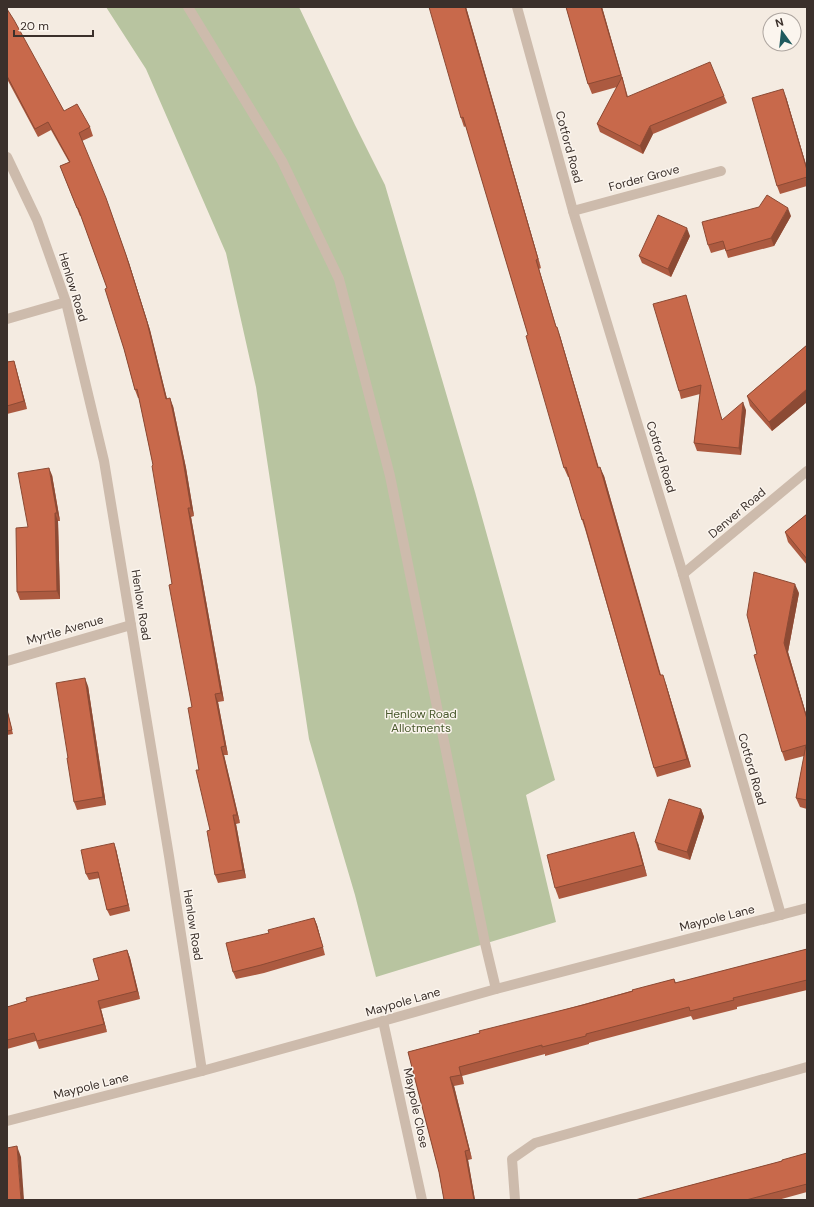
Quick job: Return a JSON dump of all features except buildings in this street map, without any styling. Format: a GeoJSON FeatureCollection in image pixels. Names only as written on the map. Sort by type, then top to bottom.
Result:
{"type":"FeatureCollection","features":[{"type":"Feature","properties":{"kind":"street"},"geometry":{"type":"LineString","coordinates":[[188,7],[282,161],[339,279],[390,476],[485,943],[496,989]]}},
{"type":"Feature","properties":{"kind":"street","name":"Cotford Road"},"geometry":{"type":"LineString","coordinates":[[517,7],[574,211],[683,574],[781,915]]}},
{"type":"Feature","properties":{"kind":"street","name":"Henlow Road"},"geometry":{"type":"LineString","coordinates":[[7,157],[37,220],[66,302],[104,461],[169,856],[202,1071]]}},
{"type":"Feature","properties":{"kind":"street","name":"Forder Grove"},"geometry":{"type":"LineString","coordinates":[[574,211],[721,171]]}},
{"type":"Feature","properties":{"kind":"street"},"geometry":{"type":"LineString","coordinates":[[7,319],[66,302]]}},
{"type":"Feature","properties":{"kind":"street","name":"Denver Road"},"geometry":{"type":"LineString","coordinates":[[683,574],[807,471]]}},
{"type":"Feature","properties":{"kind":"street","name":"Myrtle Avenue"},"geometry":{"type":"LineString","coordinates":[[7,661],[131,625]]}},
{"type":"Feature","properties":{"kind":"street","name":"Maypole Lane"},"geometry":{"type":"LineString","coordinates":[[7,1121],[202,1071],[496,989],[807,908]]}},
{"type":"Feature","properties":{"kind":"street","name":"Maypole Close"},"geometry":{"type":"LineString","coordinates":[[383,1021],[422,1200]]}},
{"type":"Feature","properties":{"kind":"street"},"geometry":{"type":"LineString","coordinates":[[515,1200],[512,1159],[535,1143],[807,1067]]}},
{"type":"Feature","properties":{"kind":"green space","name":"Henlow Road Allotments"},"geometry":{"type":"Polygon","coordinates":[[[106,7],[299,7],[385,185],[475,492],[555,780],[526,795],[556,922],[376,977],[355,895],[309,739],[256,387],[226,253],[146,69],[106,7]]]}}]}
